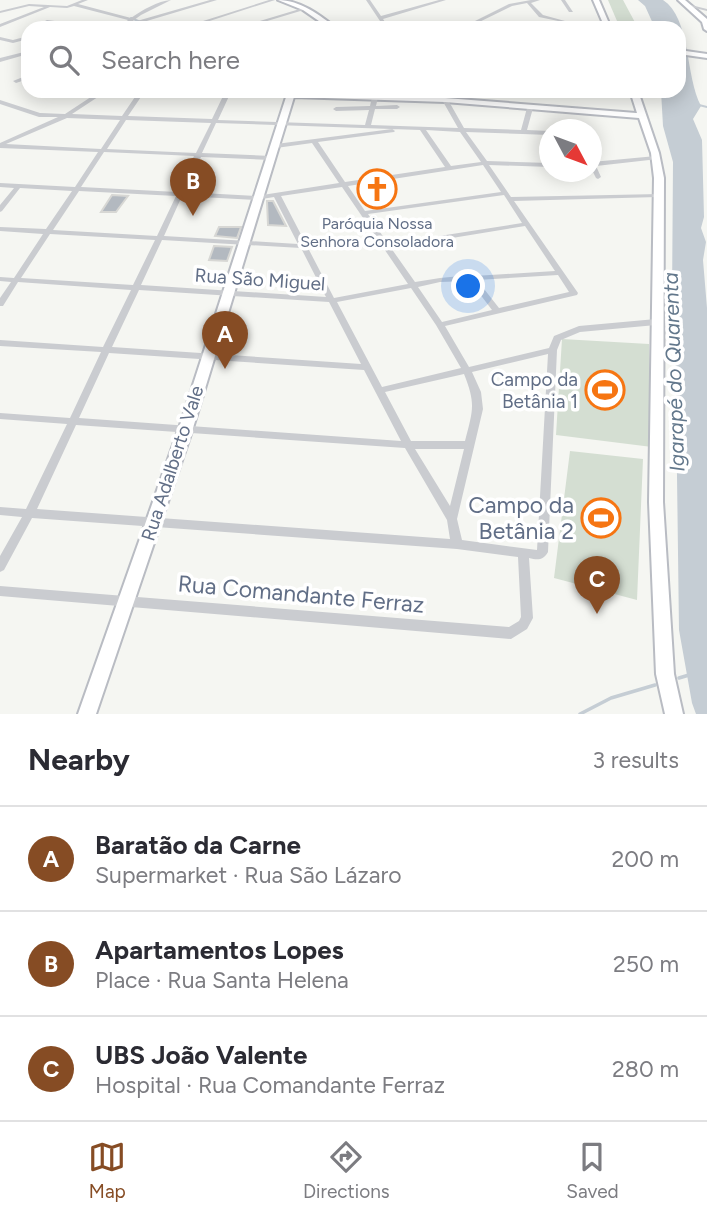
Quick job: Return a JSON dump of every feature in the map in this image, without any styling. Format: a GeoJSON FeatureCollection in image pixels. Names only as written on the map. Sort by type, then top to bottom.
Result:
{"type":"FeatureCollection","features":[{"type":"Feature","properties":{"kind":"street"},"geometry":{"type":"LineString","coordinates":[[75,5],[86,0]]}},
{"type":"Feature","properties":{"kind":"street"},"geometry":{"type":"LineString","coordinates":[[134,21],[169,0]]}},
{"type":"Feature","properties":{"kind":"street"},"geometry":{"type":"LineString","coordinates":[[0,12],[29,5],[75,5],[134,21],[215,0]]}},
{"type":"Feature","properties":{"kind":"street"},"geometry":{"type":"LineString","coordinates":[[206,21],[273,0]]}},
{"type":"Feature","properties":{"kind":"street"},"geometry":{"type":"LineString","coordinates":[[281,0],[305,9],[323,21]]}},
{"type":"Feature","properties":{"kind":"street"},"geometry":{"type":"LineString","coordinates":[[368,0],[382,20]]}},
{"type":"Feature","properties":{"kind":"street"},"geometry":{"type":"LineString","coordinates":[[371,21],[444,0]]}},
{"type":"Feature","properties":{"kind":"street"},"geometry":{"type":"LineString","coordinates":[[502,0],[510,5]]}},
{"type":"Feature","properties":{"kind":"street"},"geometry":{"type":"LineString","coordinates":[[477,21],[510,5],[538,0]]}},
{"type":"Feature","properties":{"kind":"street"},"geometry":{"type":"LineString","coordinates":[[563,0],[571,11]]}},
{"type":"Feature","properties":{"kind":"street"},"geometry":{"type":"LineString","coordinates":[[596,0],[605,21]]}},
{"type":"Feature","properties":{"kind":"street"},"geometry":{"type":"LineString","coordinates":[[681,0],[706,23]]}},
{"type":"Feature","properties":{"kind":"street"},"geometry":{"type":"LineString","coordinates":[[528,2],[541,16],[563,21]]}},
{"type":"Feature","properties":{"kind":"street"},"geometry":{"type":"LineString","coordinates":[[689,5],[707,10]]}},
{"type":"Feature","properties":{"kind":"street"},"geometry":{"type":"LineString","coordinates":[[3,25],[49,6]]}},
{"type":"Feature","properties":{"kind":"street"},"geometry":{"type":"LineString","coordinates":[[263,21],[305,9]]}},
{"type":"Feature","properties":{"kind":"street"},"geometry":{"type":"LineString","coordinates":[[3,25],[16,29]]}},
{"type":"Feature","properties":{"kind":"street"},"geometry":{"type":"LineString","coordinates":[[0,38],[21,44]]}},
{"type":"Feature","properties":{"kind":"street"},"geometry":{"type":"LineString","coordinates":[[16,41],[21,39]]}},
{"type":"Feature","properties":{"kind":"street"},"geometry":{"type":"LineString","coordinates":[[686,53],[707,56]]}},
{"type":"Feature","properties":{"kind":"street"},"geometry":{"type":"LineString","coordinates":[[0,60],[21,54]]}},
{"type":"Feature","properties":{"kind":"street"},"geometry":{"type":"LineString","coordinates":[[16,81],[21,79]]}},
{"type":"Feature","properties":{"kind":"street"},"geometry":{"type":"LineString","coordinates":[[1,144],[66,116],[93,98]]}},
{"type":"Feature","properties":{"kind":"street"},"geometry":{"type":"LineString","coordinates":[[0,304],[138,98]]}},
{"type":"Feature","properties":{"kind":"street"},"geometry":{"type":"LineString","coordinates":[[0,567],[29,514],[138,287],[159,236],[225,98]]}},
{"type":"Feature","properties":{"kind":"street","name":"Rua Adalberto Vale"},"geometry":{"type":"LineString","coordinates":[[86,714],[186,428],[206,356],[236,262],[246,241],[256,198],[276,146],[290,98]]}},
{"type":"Feature","properties":{"kind":"street"},"geometry":{"type":"LineString","coordinates":[[368,127],[374,98]]}},
{"type":"Feature","properties":{"kind":"street"},"geometry":{"type":"LineString","coordinates":[[398,98],[628,116],[643,113]]}},
{"type":"Feature","properties":{"kind":"street"},"geometry":{"type":"LineString","coordinates":[[637,98],[656,158],[659,195],[656,502],[665,674],[674,714]]}},
{"type":"Feature","properties":{"kind":"street"},"geometry":{"type":"LineString","coordinates":[[440,325],[574,293],[462,130],[445,100]]}},
{"type":"Feature","properties":{"kind":"street"},"geometry":{"type":"LineString","coordinates":[[0,103],[31,114],[66,116],[539,132]]}},
{"type":"Feature","properties":{"kind":"street"},"geometry":{"type":"LineString","coordinates":[[336,109],[397,107]]}},
{"type":"Feature","properties":{"kind":"street"},"geometry":{"type":"LineString","coordinates":[[524,132],[530,108]]}},
{"type":"Feature","properties":{"kind":"street"},"geometry":{"type":"LineString","coordinates":[[276,146],[315,143],[404,128]]}},
{"type":"Feature","properties":{"kind":"street"},"geometry":{"type":"LineString","coordinates":[[422,129],[449,168]]}},
{"type":"Feature","properties":{"kind":"street"},"geometry":{"type":"LineString","coordinates":[[315,143],[440,325],[477,392],[478,409],[452,519]]}},
{"type":"Feature","properties":{"kind":"street"},"geometry":{"type":"LineString","coordinates":[[1,144],[271,158]]}},
{"type":"Feature","properties":{"kind":"street"},"geometry":{"type":"LineString","coordinates":[[602,163],[656,158]]}},
{"type":"Feature","properties":{"kind":"street"},"geometry":{"type":"LineString","coordinates":[[0,185],[180,192],[256,198],[277,197],[486,163],[539,165]]}},
{"type":"Feature","properties":{"kind":"street"},"geometry":{"type":"LineString","coordinates":[[0,210],[19,185]]}},
{"type":"Feature","properties":{"kind":"street"},"geometry":{"type":"LineString","coordinates":[[363,214],[508,196],[659,195]]}},
{"type":"Feature","properties":{"kind":"street"},"geometry":{"type":"LineString","coordinates":[[277,197],[334,300],[408,445],[452,519],[457,544]]}},
{"type":"Feature","properties":{"kind":"street"},"geometry":{"type":"LineString","coordinates":[[386,247],[527,224]]}},
{"type":"Feature","properties":{"kind":"street"},"geometry":{"type":"LineString","coordinates":[[0,229],[303,246]]}},
{"type":"Feature","properties":{"kind":"street","name":"Rua São Miguel"},"geometry":{"type":"LineString","coordinates":[[0,279],[334,300],[411,284],[471,277],[558,273]]}},
{"type":"Feature","properties":{"kind":"street"},"geometry":{"type":"LineString","coordinates":[[471,277],[498,312]]}},
{"type":"Feature","properties":{"kind":"street"},"geometry":{"type":"LineString","coordinates":[[0,511],[457,544],[539,555],[542,552],[553,350],[557,338],[579,329],[656,322]]}},
{"type":"Feature","properties":{"kind":"street"},"geometry":{"type":"LineString","coordinates":[[0,344],[367,367]]}},
{"type":"Feature","properties":{"kind":"street"},"geometry":{"type":"LineString","coordinates":[[381,390],[468,372],[553,350]]}},
{"type":"Feature","properties":{"kind":"street"},"geometry":{"type":"LineString","coordinates":[[0,416],[408,445],[470,445]]}},
{"type":"Feature","properties":{"kind":"street","name":"Rua Comandante Ferraz"},"geometry":{"type":"LineString","coordinates":[[0,591],[511,633],[523,625],[527,618],[523,552]]}},
{"type":"Feature","properties":{"kind":"shaded area"},"geometry":{"type":"Polygon","coordinates":[[[608,0],[623,0],[634,21],[617,21],[608,0]]]}},
{"type":"Feature","properties":{"kind":"shaded area"},"geometry":{"type":"Polygon","coordinates":[[[638,0],[663,0],[672,8],[678,21],[652,21],[645,6],[638,0]]]}},
{"type":"Feature","properties":{"kind":"shaded area"},"geometry":{"type":"Polygon","coordinates":[[[686,49],[701,106],[693,119],[702,140],[704,217],[701,228],[706,242],[703,260],[707,308],[707,714],[696,714],[692,703],[679,630],[675,320],[672,300],[673,162],[663,126],[661,98],[686,98],[686,49]]]}},
{"type":"Feature","properties":{"kind":"shaded area","name":"Campo da Betânia 1"},"geometry":{"type":"Polygon","coordinates":[[[562,339],[649,344],[652,447],[556,435],[562,339]]]}},
{"type":"Feature","properties":{"kind":"shaded area","name":"Campo da Betânia 2"},"geometry":{"type":"Polygon","coordinates":[[[570,451],[643,459],[637,600],[554,578],[570,451]]]}},
{"type":"Feature","properties":{"kind":"building","name":"Paróquia Nossa Senhora Consoladora"},"geometry":{"type":"Polygon","coordinates":[[[392,182],[396,189],[362,195],[358,188],[392,182]]]}},
{"type":"Feature","properties":{"kind":"building"},"geometry":{"type":"Polygon","coordinates":[[[112,195],[128,196],[116,212],[101,212],[112,195]]]}},
{"type":"Feature","properties":{"kind":"building"},"geometry":{"type":"Polygon","coordinates":[[[267,201],[273,201],[286,226],[268,225],[267,201]]]}},
{"type":"Feature","properties":{"kind":"building"},"geometry":{"type":"Polygon","coordinates":[[[219,227],[241,227],[237,238],[215,236],[219,227]]]}},
{"type":"Feature","properties":{"kind":"building"},"geometry":{"type":"Polygon","coordinates":[[[214,246],[232,247],[227,261],[209,260],[214,246]]]}},
{"type":"Feature","properties":{"kind":"waterway"},"geometry":{"type":"LineString","coordinates":[[131,18],[138,21]]}},
{"type":"Feature","properties":{"kind":"waterway"},"geometry":{"type":"LineString","coordinates":[[699,105],[707,107]]}},
{"type":"Feature","properties":{"kind":"waterway"},"geometry":{"type":"LineString","coordinates":[[679,678],[689,675]]}},
{"type":"Feature","properties":{"kind":"waterway"},"geometry":{"type":"LineString","coordinates":[[580,714],[611,698],[655,685]]}},
{"type":"Feature","properties":{"kind":"place","name":"Paróquia Nossa Senhora Consoladora"},"geometry":{"type":"Point","coordinates":[377,189]}},
{"type":"Feature","properties":{"kind":"place","name":"Apartamentos Lopes"},"geometry":{"type":"Point","coordinates":[193,216]}},
{"type":"Feature","properties":{"kind":"place","name":"Baratão da Carne"},"geometry":{"type":"Point","coordinates":[225,369]}},
{"type":"Feature","properties":{"kind":"place","name":"Campo da Betânia 1"},"geometry":{"type":"Point","coordinates":[605,390]}},
{"type":"Feature","properties":{"kind":"place","name":"Campo da Betânia 2"},"geometry":{"type":"Point","coordinates":[601,518]}},
{"type":"Feature","properties":{"kind":"place","name":"UBS João Valente"},"geometry":{"type":"Point","coordinates":[597,614]}},
{"type":"Feature","properties":{"kind":"water label","name":"Igarapé do Quarenta"},"geometry":{"type":"Point","coordinates":[674,372]}}]}
